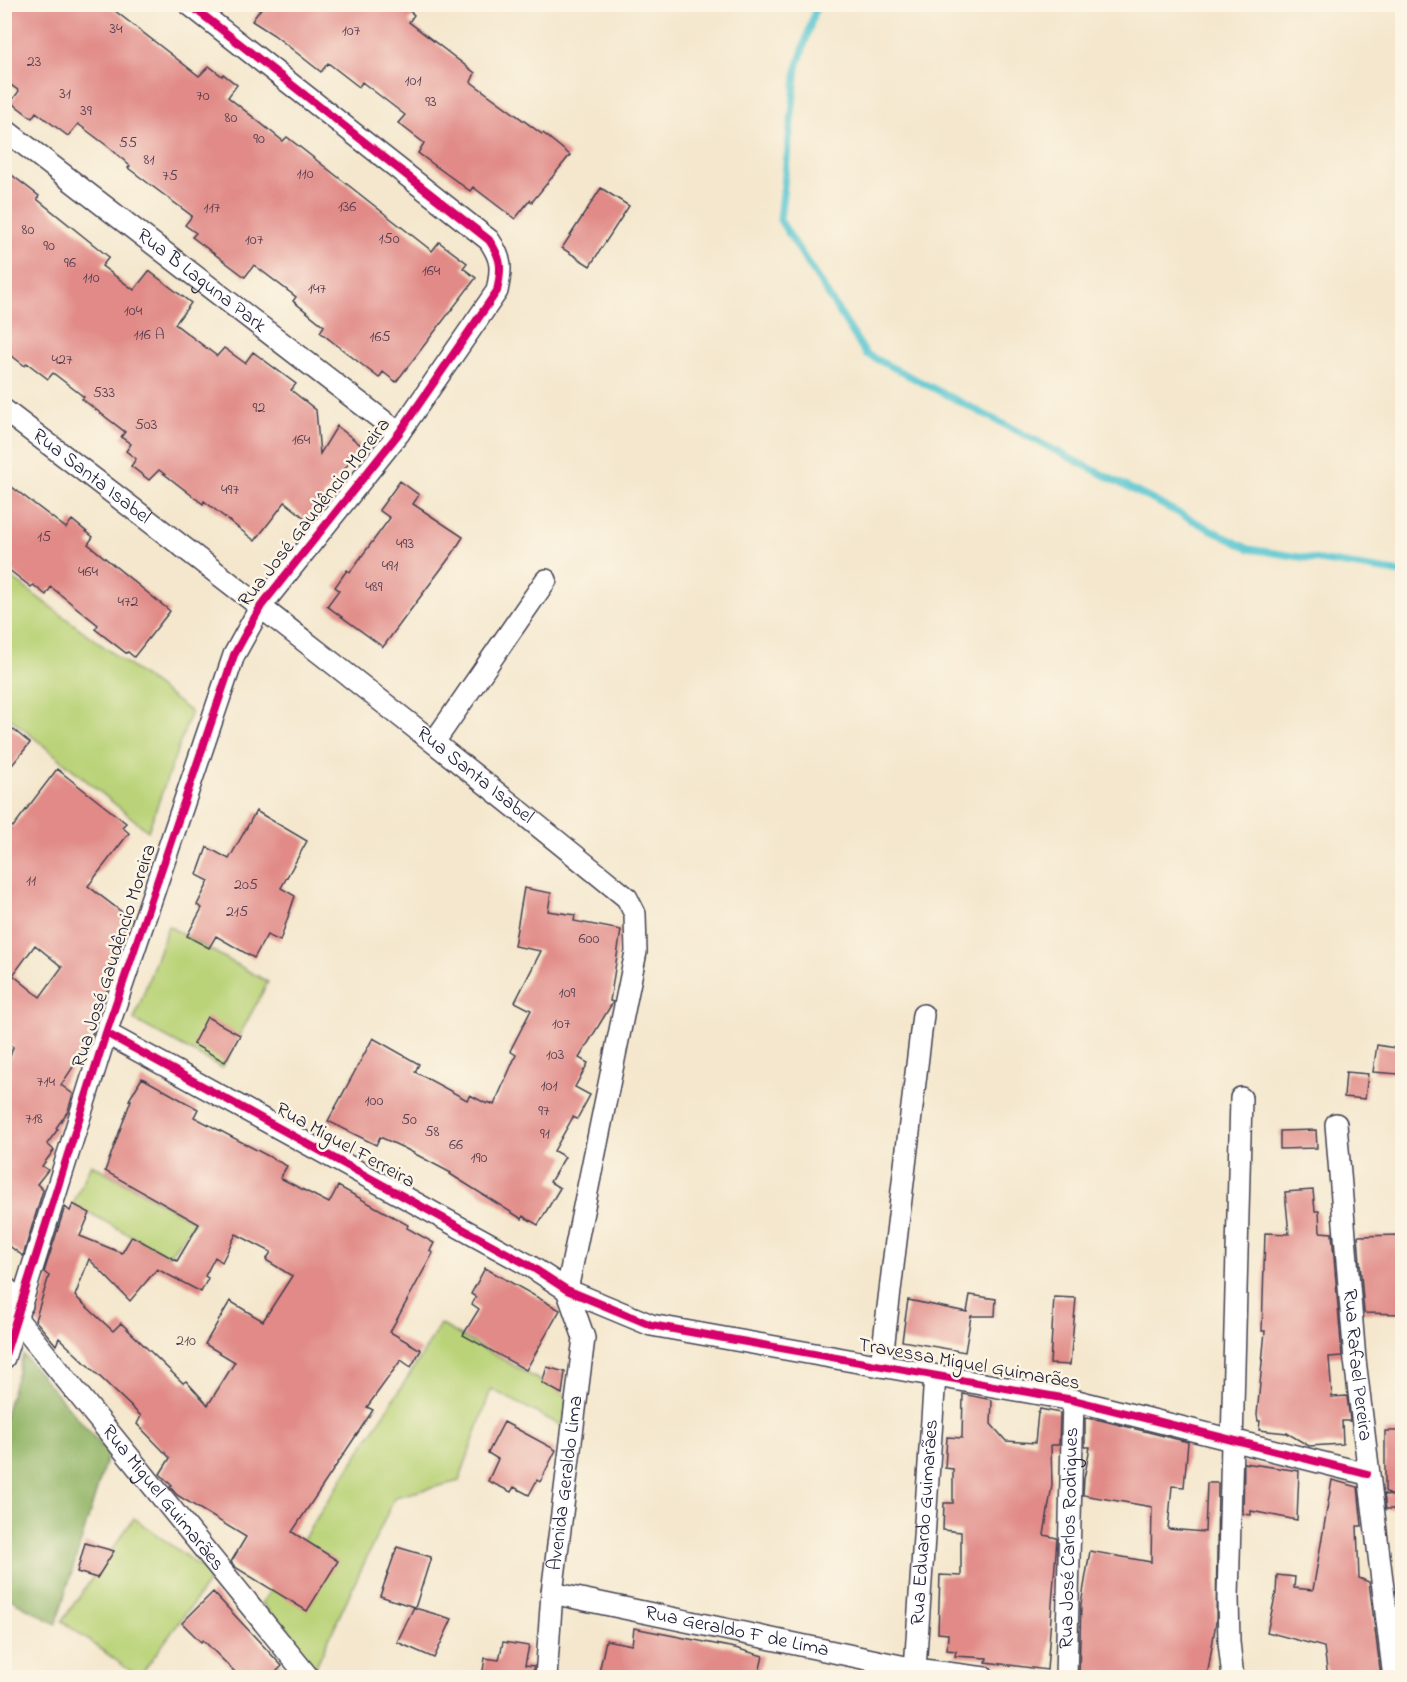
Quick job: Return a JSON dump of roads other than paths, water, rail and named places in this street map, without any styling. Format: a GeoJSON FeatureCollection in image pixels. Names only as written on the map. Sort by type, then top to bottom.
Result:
{"type":"FeatureCollection","features":[{"type":"Feature","properties":{"kind":"street","name":"Rua José Gaudêncio Moreira"},"geometry":{"type":"LineString","coordinates":[[4,1358],[106,1034],[234,655],[261,606],[399,433],[497,291],[501,274],[500,255],[489,240],[189,4]]}},
{"type":"Feature","properties":{"kind":"street","name":"Rua B Laguna Park"},"geometry":{"type":"LineString","coordinates":[[4,129],[399,433]]}},
{"type":"Feature","properties":{"kind":"street","name":"Rua Santa Isabel"},"geometry":{"type":"LineString","coordinates":[[4,410],[261,606],[627,898],[635,914],[636,952],[567,1290]]}},
{"type":"Feature","properties":{"kind":"street"},"geometry":{"type":"LineString","coordinates":[[434,742],[546,580]]}},
{"type":"Feature","properties":{"kind":"street"},"geometry":{"type":"LineString","coordinates":[[882,1366],[923,1015]]}},
{"type":"Feature","properties":{"kind":"street","name":"Rua Miguel Ferreira"},"geometry":{"type":"LineString","coordinates":[[106,1034],[530,1266],[567,1290]]}},
{"type":"Feature","properties":{"kind":"street"},"geometry":{"type":"LineString","coordinates":[[1233,1677],[1228,1598],[1241,1098]]}},
{"type":"Feature","properties":{"kind":"street","name":"Rua Rafael Pereira"},"geometry":{"type":"LineString","coordinates":[[1336,1124],[1355,1360],[1367,1474],[1394,1677]]}},
{"type":"Feature","properties":{"kind":"street","name":"Rua Miguel Guimarães"},"geometry":{"type":"LineString","coordinates":[[4,1286],[19,1312],[309,1677]]}},
{"type":"Feature","properties":{"kind":"street","name":"Travessa Miguel Guimarães"},"geometry":{"type":"LineString","coordinates":[[567,1290],[651,1325],[1073,1400],[1367,1474]]}},
{"type":"Feature","properties":{"kind":"street","name":"Avenida Geraldo Lima"},"geometry":{"type":"LineString","coordinates":[[546,1677],[552,1593],[584,1338],[567,1290]]}},
{"type":"Feature","properties":{"kind":"street","name":"Rua Eduardo Guimarães"},"geometry":{"type":"LineString","coordinates":[[915,1669],[935,1376]]}},
{"type":"Feature","properties":{"kind":"street","name":"Rua José Carlos Rodrigues"},"geometry":{"type":"LineString","coordinates":[[1066,1677],[1073,1400]]}},
{"type":"Feature","properties":{"kind":"street","name":"Rua Geraldo F de Lima"},"geometry":{"type":"LineString","coordinates":[[552,1593],[915,1669],[957,1676],[985,1677]]}},
{"type":"Feature","properties":{"kind":"waterway"},"geometry":{"type":"LineString","coordinates":[[817,4],[797,68],[780,220],[866,354],[1249,549],[1402,573]]}}]}
